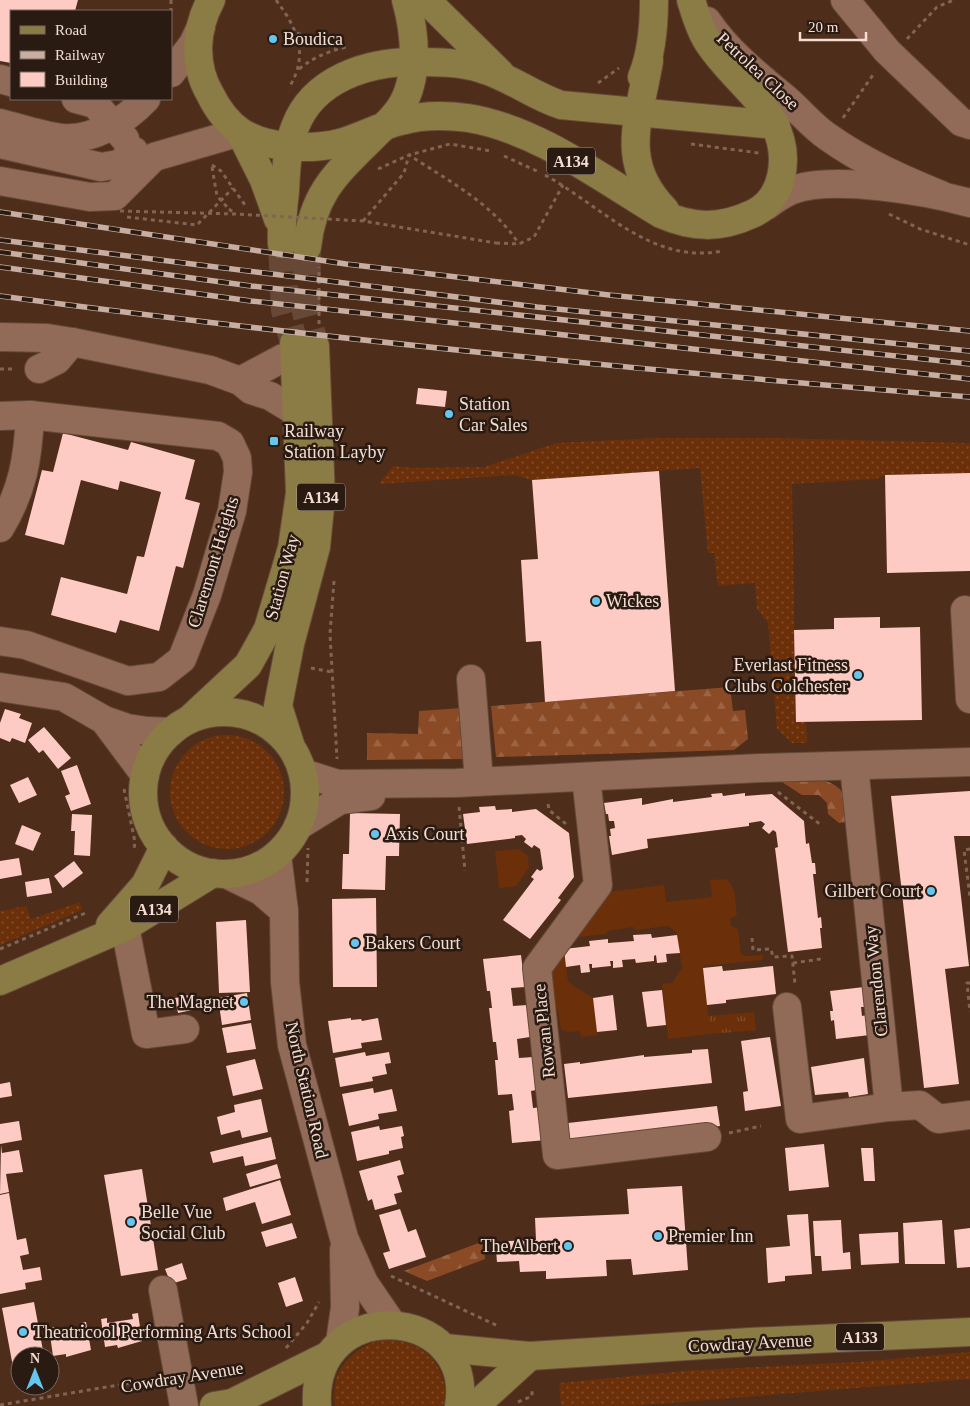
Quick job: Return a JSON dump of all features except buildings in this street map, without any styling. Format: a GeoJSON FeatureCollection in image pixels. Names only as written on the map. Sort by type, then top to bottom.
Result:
{"type":"FeatureCollection","features":[{"type":"Feature","properties":{"kind":"main road"},"geometry":{"type":"LineString","coordinates":[[202,0],[198,60],[201,77],[219,110],[240,132],[264,180],[290,241]]}},
{"type":"Feature","properties":{"kind":"main road"},"geometry":{"type":"LineString","coordinates":[[201,27],[211,0]]}},
{"type":"Feature","properties":{"kind":"main road","name":"A134"},"geometry":{"type":"LineString","coordinates":[[290,241],[313,211],[321,193],[342,168],[402,106],[411,80],[413,62],[413,28],[406,0]]}},
{"type":"Feature","properties":{"kind":"main road"},"geometry":{"type":"LineString","coordinates":[[426,0],[509,80]]}},
{"type":"Feature","properties":{"kind":"main road"},"geometry":{"type":"LineString","coordinates":[[654,0],[636,62],[640,113],[634,152],[638,170],[654,199],[680,222]]}},
{"type":"Feature","properties":{"kind":"main road"},"geometry":{"type":"LineString","coordinates":[[691,0],[706,39],[776,125],[784,150],[782,172],[775,194],[766,206]]}},
{"type":"Feature","properties":{"kind":"main road"},"geometry":{"type":"LineString","coordinates":[[290,241],[278,144],[309,102],[331,84],[356,71],[376,65],[413,62],[462,64],[482,69],[509,80],[560,106],[594,96],[621,99],[641,78],[636,62]]}},
{"type":"Feature","properties":{"kind":"main road"},"geometry":{"type":"LineString","coordinates":[[594,96],[640,113],[776,125]]}},
{"type":"Feature","properties":{"kind":"main road","name":"A134"},"geometry":{"type":"LineString","coordinates":[[278,144],[306,147],[339,143],[383,127],[420,117],[456,116],[513,130],[547,146],[661,214],[680,222],[694,225],[724,225],[740,220],[766,206]]}},
{"type":"Feature","properties":{"kind":"main road"},"geometry":{"type":"LineString","coordinates":[[240,132],[278,144]]}},
{"type":"Feature","properties":{"kind":"main road","name":"Station Way"},"geometry":{"type":"LineString","coordinates":[[180,726],[248,665],[268,629],[295,531],[300,493],[298,413],[301,348]]}},
{"type":"Feature","properties":{"kind":"main road","name":"Station Way"},"geometry":{"type":"LineString","coordinates":[[290,744],[278,706],[292,636],[316,547],[321,497],[301,348]]}},
{"type":"Feature","properties":{"kind":"main road","name":"A134"},"geometry":{"type":"LineString","coordinates":[[0,981],[125,927],[219,874],[252,869],[277,855],[305,835],[307,798],[304,773],[290,744],[276,730],[248,715],[234,712],[211,713],[180,726],[155,750],[134,781],[148,822],[164,847],[185,864],[219,874]]}},
{"type":"Feature","properties":{"kind":"main road","name":"A134"},"geometry":{"type":"LineString","coordinates":[[95,941],[145,885],[164,847]]}},
{"type":"Feature","properties":{"kind":"main road","name":"A133"},"geometry":{"type":"LineString","coordinates":[[229,1405],[334,1349],[353,1333],[378,1324],[392,1324],[418,1330],[444,1348]]}},
{"type":"Feature","properties":{"kind":"main road","name":"Cowdray Avenue"},"geometry":{"type":"LineString","coordinates":[[444,1348],[530,1356],[750,1342],[970,1332]]}},
{"type":"Feature","properties":{"kind":"main road"},"geometry":{"type":"LineString","coordinates":[[444,1348],[458,1378],[459,1406]]}},
{"type":"Feature","properties":{"kind":"main road"},"geometry":{"type":"LineString","coordinates":[[317,1406],[318,1383],[334,1349]]}},
{"type":"Feature","properties":{"kind":"main road"},"geometry":{"type":"LineString","coordinates":[[475,1406],[530,1356]]}},
{"type":"Feature","properties":{"kind":"street","name":"Petrolea Close"},"geometry":{"type":"LineString","coordinates":[[695,0],[718,37],[745,64],[800,110],[833,131],[890,174],[941,195],[970,203]]}},
{"type":"Feature","properties":{"kind":"street"},"geometry":{"type":"LineString","coordinates":[[845,0],[887,51],[961,122],[970,125]]}},
{"type":"Feature","properties":{"kind":"street"},"geometry":{"type":"LineString","coordinates":[[172,72],[193,44],[201,27]]}},
{"type":"Feature","properties":{"kind":"street"},"geometry":{"type":"LineString","coordinates":[[80,100],[95,104],[114,126],[144,154]]}},
{"type":"Feature","properties":{"kind":"street"},"geometry":{"type":"LineString","coordinates":[[0,123],[62,138],[88,134],[114,126],[145,100]]}},
{"type":"Feature","properties":{"kind":"street","name":"Petrolea Close"},"geometry":{"type":"LineString","coordinates":[[776,125],[833,131]]}},
{"type":"Feature","properties":{"kind":"street"},"geometry":{"type":"LineString","coordinates":[[0,144],[101,166],[119,164],[144,154],[240,132]]}},
{"type":"Feature","properties":{"kind":"street"},"geometry":{"type":"LineString","coordinates":[[0,181],[90,197],[115,196],[144,154]]}},
{"type":"Feature","properties":{"kind":"street","name":"Petrolea Close"},"geometry":{"type":"LineString","coordinates":[[766,206],[792,190],[823,184],[840,184],[941,195]]}},
{"type":"Feature","properties":{"kind":"street"},"geometry":{"type":"LineString","coordinates":[[0,337],[47,338],[210,370],[240,381],[251,390],[270,396],[298,413]]}},
{"type":"Feature","properties":{"kind":"street"},"geometry":{"type":"LineString","coordinates":[[39,370],[57,360],[72,342]]}},
{"type":"Feature","properties":{"kind":"street"},"geometry":{"type":"LineString","coordinates":[[240,381],[301,348]]}},
{"type":"Feature","properties":{"kind":"street"},"geometry":{"type":"LineString","coordinates":[[0,528],[18,492],[28,455],[30,415]]}},
{"type":"Feature","properties":{"kind":"street","name":"Claremont Heights"},"geometry":{"type":"LineString","coordinates":[[0,416],[30,415],[218,436],[230,443],[237,458],[238,472],[230,520],[207,594],[182,658],[159,676],[128,681],[26,644],[0,641]]}},
{"type":"Feature","properties":{"kind":"street"},"geometry":{"type":"LineString","coordinates":[[966,610],[970,699]]}},
{"type":"Feature","properties":{"kind":"street"},"geometry":{"type":"LineString","coordinates":[[467,782],[471,680]]}},
{"type":"Feature","properties":{"kind":"street"},"geometry":{"type":"LineString","coordinates":[[0,687],[64,698],[104,720],[146,731],[180,726]]}},
{"type":"Feature","properties":{"kind":"street"},"geometry":{"type":"LineString","coordinates":[[104,720],[134,781]]}},
{"type":"Feature","properties":{"kind":"street"},"geometry":{"type":"LineString","coordinates":[[304,773],[338,784],[467,782],[773,768],[970,762]]}},
{"type":"Feature","properties":{"kind":"street","name":"Clarendon Way"},"geometry":{"type":"LineString","coordinates":[[854,766],[889,1107]]}},
{"type":"Feature","properties":{"kind":"street","name":"Rowan Place"},"geometry":{"type":"LineString","coordinates":[[586,777],[598,885],[537,968],[557,1155],[707,1137]]}},
{"type":"Feature","properties":{"kind":"street"},"geometry":{"type":"LineString","coordinates":[[305,835],[340,800],[467,782]]}},
{"type":"Feature","properties":{"kind":"street","name":"North Station Road"},"geometry":{"type":"LineString","coordinates":[[277,855],[284,911],[285,982],[292,1045],[344,1238],[365,1282],[392,1324]]}},
{"type":"Feature","properties":{"kind":"street"},"geometry":{"type":"LineString","coordinates":[[219,874],[261,891],[284,911]]}},
{"type":"Feature","properties":{"kind":"street"},"geometry":{"type":"LineString","coordinates":[[125,927],[146,1034],[185,1029]]}},
{"type":"Feature","properties":{"kind":"street"},"geometry":{"type":"LineString","coordinates":[[787,1008],[800,1119],[889,1107],[920,1105],[938,1119],[970,1114]]}},
{"type":"Feature","properties":{"kind":"street","name":"North Station Road"},"geometry":{"type":"LineString","coordinates":[[334,1349],[365,1282]]}},
{"type":"Feature","properties":{"kind":"street"},"geometry":{"type":"LineString","coordinates":[[163,1290],[180,1374],[184,1406]]}},
{"type":"Feature","properties":{"kind":"path"},"geometry":{"type":"LineString","coordinates":[[276,0],[297,33],[335,48],[314,57],[299,69]]}},
{"type":"Feature","properties":{"kind":"path"},"geometry":{"type":"LineString","coordinates":[[906,40],[937,6],[954,0]]}},
{"type":"Feature","properties":{"kind":"path"},"geometry":{"type":"LineString","coordinates":[[594,96],[613,75],[636,62]]}},
{"type":"Feature","properties":{"kind":"path"},"geometry":{"type":"LineString","coordinates":[[833,131],[878,68]]}},
{"type":"Feature","properties":{"kind":"path"},"geometry":{"type":"LineString","coordinates":[[391,162],[450,144]]}},
{"type":"Feature","properties":{"kind":"path"},"geometry":{"type":"LineString","coordinates":[[363,221],[404,174],[409,156]]}},
{"type":"Feature","properties":{"kind":"path"},"geometry":{"type":"LineString","coordinates":[[409,156],[489,208],[510,229],[519,244]]}},
{"type":"Feature","properties":{"kind":"path"},"geometry":{"type":"LineString","coordinates":[[235,214],[217,196],[212,167],[221,171],[256,220]]}},
{"type":"Feature","properties":{"kind":"path"},"geometry":{"type":"LineString","coordinates":[[120,211],[235,214],[363,221],[496,243],[519,244],[534,237],[563,185]]}},
{"type":"Feature","properties":{"kind":"path"},"geometry":{"type":"LineString","coordinates":[[334,576],[330,634],[338,784]]}},
{"type":"Feature","properties":{"kind":"path"},"geometry":{"type":"LineString","coordinates":[[313,669],[332,672]]}},
{"type":"Feature","properties":{"kind":"path"},"geometry":{"type":"LineString","coordinates":[[773,768],[776,791],[821,825]]}},
{"type":"Feature","properties":{"kind":"path"},"geometry":{"type":"LineString","coordinates":[[546,779],[549,810],[568,825],[591,824]]}},
{"type":"Feature","properties":{"kind":"path"},"geometry":{"type":"LineString","coordinates":[[134,781],[134,858]]}},
{"type":"Feature","properties":{"kind":"path"},"geometry":{"type":"LineString","coordinates":[[466,871],[467,782]]}},
{"type":"Feature","properties":{"kind":"path"},"geometry":{"type":"LineString","coordinates":[[305,835],[308,849],[307,889]]}},
{"type":"Feature","properties":{"kind":"path"},"geometry":{"type":"LineString","coordinates":[[970,849],[964,850],[970,897]]}},
{"type":"Feature","properties":{"kind":"path"},"geometry":{"type":"LineString","coordinates":[[0,949],[95,909]]}},
{"type":"Feature","properties":{"kind":"path"},"geometry":{"type":"LineString","coordinates":[[752,938],[753,950],[771,949],[773,958],[792,956],[796,993],[786,994],[787,1008]]}},
{"type":"Feature","properties":{"kind":"path"},"geometry":{"type":"LineString","coordinates":[[793,963],[822,959]]}},
{"type":"Feature","properties":{"kind":"path"},"geometry":{"type":"LineString","coordinates":[[970,982],[967,983],[970,1012]]}},
{"type":"Feature","properties":{"kind":"path"},"geometry":{"type":"LineString","coordinates":[[707,1137],[761,1126]]}},
{"type":"Feature","properties":{"kind":"path"},"geometry":{"type":"LineString","coordinates":[[285,1350],[307,1323],[327,1289],[365,1282],[422,1290]]}},
{"type":"Feature","properties":{"kind":"path","name":"Cowdray Avenue"},"geometry":{"type":"LineString","coordinates":[[0,1406],[134,1384],[180,1374],[202,1376],[239,1372]]}},
{"type":"Feature","properties":{"kind":"path"},"geometry":{"type":"LineString","coordinates":[[528,1397],[532,1396]]}},
{"type":"Feature","properties":{"kind":"green space"},"geometry":{"type":"Polygon","coordinates":[[[657,438],[776,438],[970,443],[970,473],[885,475],[876,479],[792,484],[796,722],[806,722],[807,743],[792,743],[777,729],[768,623],[757,609],[755,583],[718,586],[714,553],[708,553],[700,468],[532,480],[514,475],[379,484],[393,466],[411,468],[484,467],[556,443],[657,438]]]}},
{"type":"Feature","properties":{"kind":"green space"},"geometry":{"type":"Polygon","coordinates":[[[730,687],[733,711],[745,710],[748,739],[734,750],[496,757],[491,706],[730,687]]]}},
{"type":"Feature","properties":{"kind":"green space"},"geometry":{"type":"Polygon","coordinates":[[[462,708],[464,759],[367,760],[367,733],[418,734],[419,711],[462,708]]]}},
{"type":"Feature","properties":{"kind":"green space"},"geometry":{"type":"Polygon","coordinates":[[[227,735],[249,739],[267,752],[280,770],[284,792],[280,814],[267,832],[249,845],[227,849],[205,845],[187,832],[174,814],[170,792],[174,770],[187,752],[205,739],[227,735]]]}},
{"type":"Feature","properties":{"kind":"green space"},"geometry":{"type":"Polygon","coordinates":[[[826,781],[842,792],[846,802],[849,822],[839,823],[828,814],[827,803],[819,795],[802,795],[782,782],[826,781]]]}},
{"type":"Feature","properties":{"kind":"green space"},"geometry":{"type":"Polygon","coordinates":[[[519,849],[528,856],[529,868],[516,886],[499,888],[495,851],[519,849]]]}},
{"type":"Feature","properties":{"kind":"green space"},"geometry":{"type":"Polygon","coordinates":[[[725,879],[732,885],[734,890],[737,915],[730,919],[731,926],[738,929],[741,954],[746,956],[763,955],[763,960],[703,966],[710,1034],[668,1039],[662,984],[672,983],[682,968],[676,931],[667,926],[636,930],[633,927],[608,931],[606,934],[571,938],[564,949],[568,982],[593,998],[597,1035],[581,1037],[580,1031],[568,1032],[561,1029],[557,1008],[550,1009],[547,966],[600,896],[607,892],[664,885],[666,902],[712,897],[710,880],[725,879]]]}},
{"type":"Feature","properties":{"kind":"green space"},"geometry":{"type":"Polygon","coordinates":[[[80,902],[82,910],[0,945],[0,911],[26,906],[31,919],[80,902]]]}},
{"type":"Feature","properties":{"kind":"green space"},"geometry":{"type":"Polygon","coordinates":[[[754,1012],[756,1030],[710,1034],[708,1016],[754,1012]]]}},
{"type":"Feature","properties":{"kind":"green space"},"geometry":{"type":"Polygon","coordinates":[[[484,1241],[485,1259],[427,1281],[404,1271],[484,1241]]]}},
{"type":"Feature","properties":{"kind":"green space"},"geometry":{"type":"Polygon","coordinates":[[[379,1340],[395,1340],[408,1343],[420,1348],[429,1355],[437,1365],[442,1376],[446,1406],[335,1406],[335,1383],[343,1364],[358,1350],[379,1340]]]}},
{"type":"Feature","properties":{"kind":"green space"},"geometry":{"type":"Polygon","coordinates":[[[970,1352],[970,1379],[631,1406],[561,1406],[559,1383],[695,1370],[859,1362],[970,1352]]]}},
{"type":"Feature","properties":{"kind":"tunnel"},"geometry":{"type":"LineString","coordinates":[[282,244],[285,310],[294,343]]}},
{"type":"Feature","properties":{"kind":"tunnel"},"geometry":{"type":"LineString","coordinates":[[307,247],[306,312],[315,346]]}},
{"type":"Feature","properties":{"kind":"railway"},"geometry":{"type":"LineString","coordinates":[[0,212],[346,264],[609,295],[970,331]]}},
{"type":"Feature","properties":{"kind":"railway"},"geometry":{"type":"LineString","coordinates":[[0,240],[537,307],[970,351]]}},
{"type":"Feature","properties":{"kind":"railway"},"geometry":{"type":"LineString","coordinates":[[0,252],[251,286],[970,364]]}},
{"type":"Feature","properties":{"kind":"railway"},"geometry":{"type":"LineString","coordinates":[[0,267],[251,301],[970,379]]}},
{"type":"Feature","properties":{"kind":"railway"},"geometry":{"type":"LineString","coordinates":[[0,296],[121,312],[484,353],[970,397]]}},
{"type":"Feature","properties":{"kind":"place","name":"Boudica"},"geometry":{"type":"Point","coordinates":[273,39]}},
{"type":"Feature","properties":{"kind":"place","name":"Station Car Sales"},"geometry":{"type":"Point","coordinates":[449,414]}},
{"type":"Feature","properties":{"kind":"place","name":"Railway Station Layby"},"geometry":{"type":"Point","coordinates":[274,441]}},
{"type":"Feature","properties":{"kind":"place","name":"Wickes"},"geometry":{"type":"Point","coordinates":[596,601]}},
{"type":"Feature","properties":{"kind":"place","name":"Everlast Fitness Clubs Colchester"},"geometry":{"type":"Point","coordinates":[858,675]}},
{"type":"Feature","properties":{"kind":"place","name":"Axis Court"},"geometry":{"type":"Point","coordinates":[375,834]}},
{"type":"Feature","properties":{"kind":"place","name":"Gilbert Court"},"geometry":{"type":"Point","coordinates":[931,891]}},
{"type":"Feature","properties":{"kind":"place","name":"Bakers Court"},"geometry":{"type":"Point","coordinates":[355,943]}},
{"type":"Feature","properties":{"kind":"place","name":"The Magnet"},"geometry":{"type":"Point","coordinates":[244,1002]}},
{"type":"Feature","properties":{"kind":"place","name":"Belle Vue Social Club"},"geometry":{"type":"Point","coordinates":[131,1222]}},
{"type":"Feature","properties":{"kind":"place","name":"Premier Inn"},"geometry":{"type":"Point","coordinates":[658,1236]}},
{"type":"Feature","properties":{"kind":"place","name":"The Albert"},"geometry":{"type":"Point","coordinates":[568,1246]}},
{"type":"Feature","properties":{"kind":"place","name":"Theatricool Performing Arts School"},"geometry":{"type":"Point","coordinates":[23,1332]}}]}
